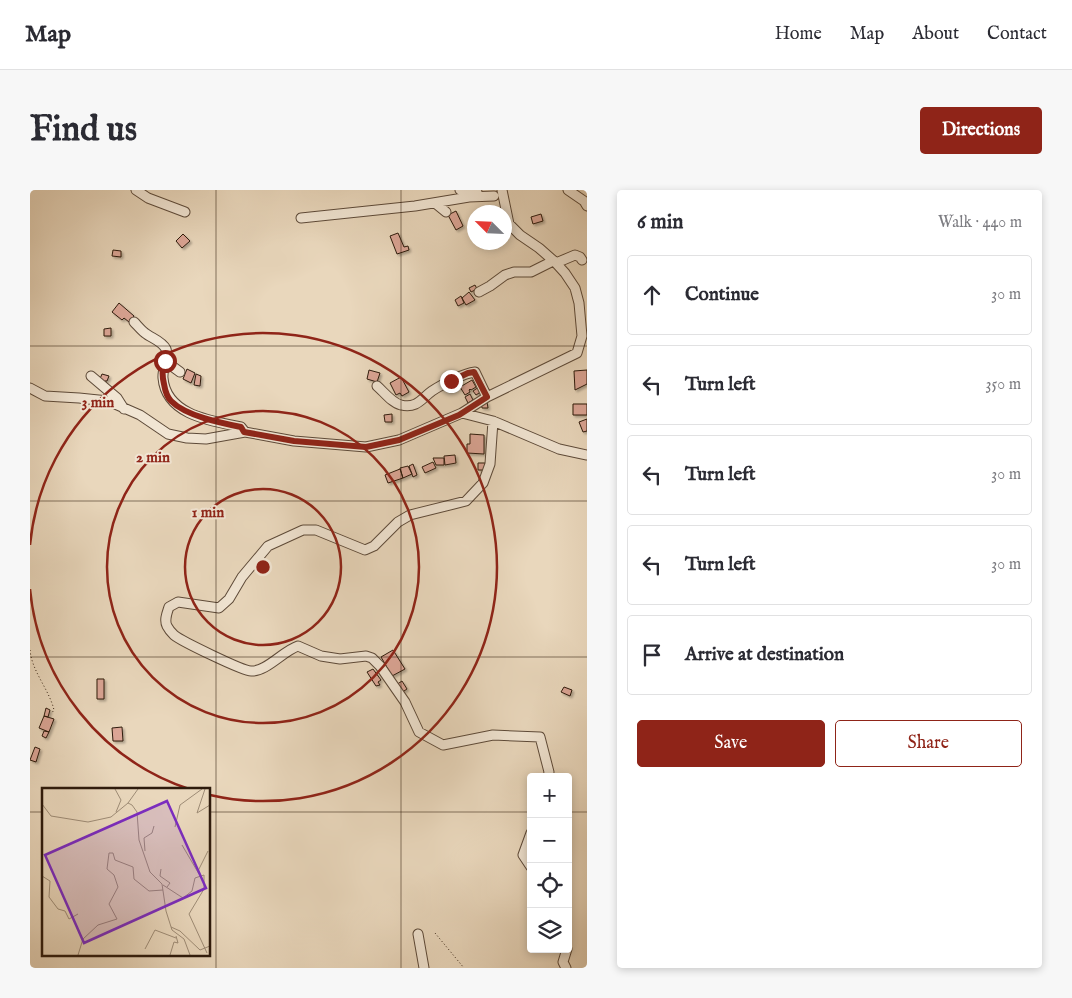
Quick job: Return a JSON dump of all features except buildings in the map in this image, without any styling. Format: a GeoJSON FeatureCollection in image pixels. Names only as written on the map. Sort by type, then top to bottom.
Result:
{"type":"FeatureCollection","features":[{"type":"Feature","properties":{"kind":"street"},"geometry":{"type":"LineString","coordinates":[[136,190],[148,198],[185,212]]}},
{"type":"Feature","properties":{"kind":"street"},"geometry":{"type":"LineString","coordinates":[[460,190],[468,192],[495,192]]}},
{"type":"Feature","properties":{"kind":"street"},"geometry":{"type":"LineString","coordinates":[[568,190],[584,201],[587,206]]}},
{"type":"Feature","properties":{"kind":"street"},"geometry":{"type":"LineString","coordinates":[[301,218],[436,203],[495,192]]}},
{"type":"Feature","properties":{"kind":"street"},"geometry":{"type":"LineString","coordinates":[[30,388],[45,396],[108,402],[140,415],[168,434],[186,438],[206,439],[244,432],[294,441],[366,447],[399,440],[462,413],[487,397],[577,353],[582,336],[579,304],[575,288],[565,273],[554,262],[509,224],[505,208],[495,192]]}},
{"type":"Feature","properties":{"kind":"street"},"geometry":{"type":"LineString","coordinates":[[436,203],[446,212]]}},
{"type":"Feature","properties":{"kind":"street"},"geometry":{"type":"LineString","coordinates":[[479,292],[505,275],[514,272],[531,272],[575,255],[582,260]]}},
{"type":"Feature","properties":{"kind":"street"},"geometry":{"type":"LineString","coordinates":[[134,322],[145,333],[166,348],[167,356],[163,377],[166,392],[172,402],[194,414],[217,422],[241,427],[244,432]]}},
{"type":"Feature","properties":{"kind":"street"},"geometry":{"type":"LineString","coordinates":[[165,361],[180,372]]}},
{"type":"Feature","properties":{"kind":"street"},"geometry":{"type":"LineString","coordinates":[[377,386],[395,403],[402,406],[411,405],[423,401],[439,387],[474,372],[487,397]]}},
{"type":"Feature","properties":{"kind":"street"},"geometry":{"type":"LineString","coordinates":[[91,376],[117,398],[124,409]]}},
{"type":"Feature","properties":{"kind":"street"},"geometry":{"type":"LineString","coordinates":[[462,413],[493,421],[559,449],[587,455]]}},
{"type":"Feature","properties":{"kind":"street"},"geometry":{"type":"LineString","coordinates":[[493,421],[490,464],[483,483],[466,501],[410,515],[398,522],[374,546],[366,550],[316,530],[303,530],[268,546],[242,577],[229,599],[219,608],[178,602],[169,607],[166,617],[167,626],[174,635],[234,666],[250,671],[261,669],[290,649],[298,646],[321,656],[340,659],[366,656],[372,658],[380,666],[405,702],[419,732],[443,745],[493,735],[540,737],[549,773]]}},
{"type":"Feature","properties":{"kind":"street"},"geometry":{"type":"LineString","coordinates":[[527,846],[524,855],[527,861]]}},
{"type":"Feature","properties":{"kind":"street"},"geometry":{"type":"LineString","coordinates":[[418,934],[424,968]]}},
{"type":"Feature","properties":{"kind":"street"},"geometry":{"type":"LineString","coordinates":[[566,953],[563,962],[566,968]]}},
{"type":"Feature","properties":{"kind":"path"},"geometry":{"type":"LineString","coordinates":[[30,650],[36,672],[53,703],[54,710],[51,714]]}},
{"type":"Feature","properties":{"kind":"path"},"geometry":{"type":"LineString","coordinates":[[435,933],[464,968]]}},
{"type":"Feature","properties":{"kind":"route"},"geometry":{"type":"LineString","coordinates":[[165,361],[163,377],[166,392],[172,402],[182,409],[217,422],[241,427],[244,432],[294,441],[366,447],[399,440],[459,415],[487,397],[474,372],[451,381]]}}]}
